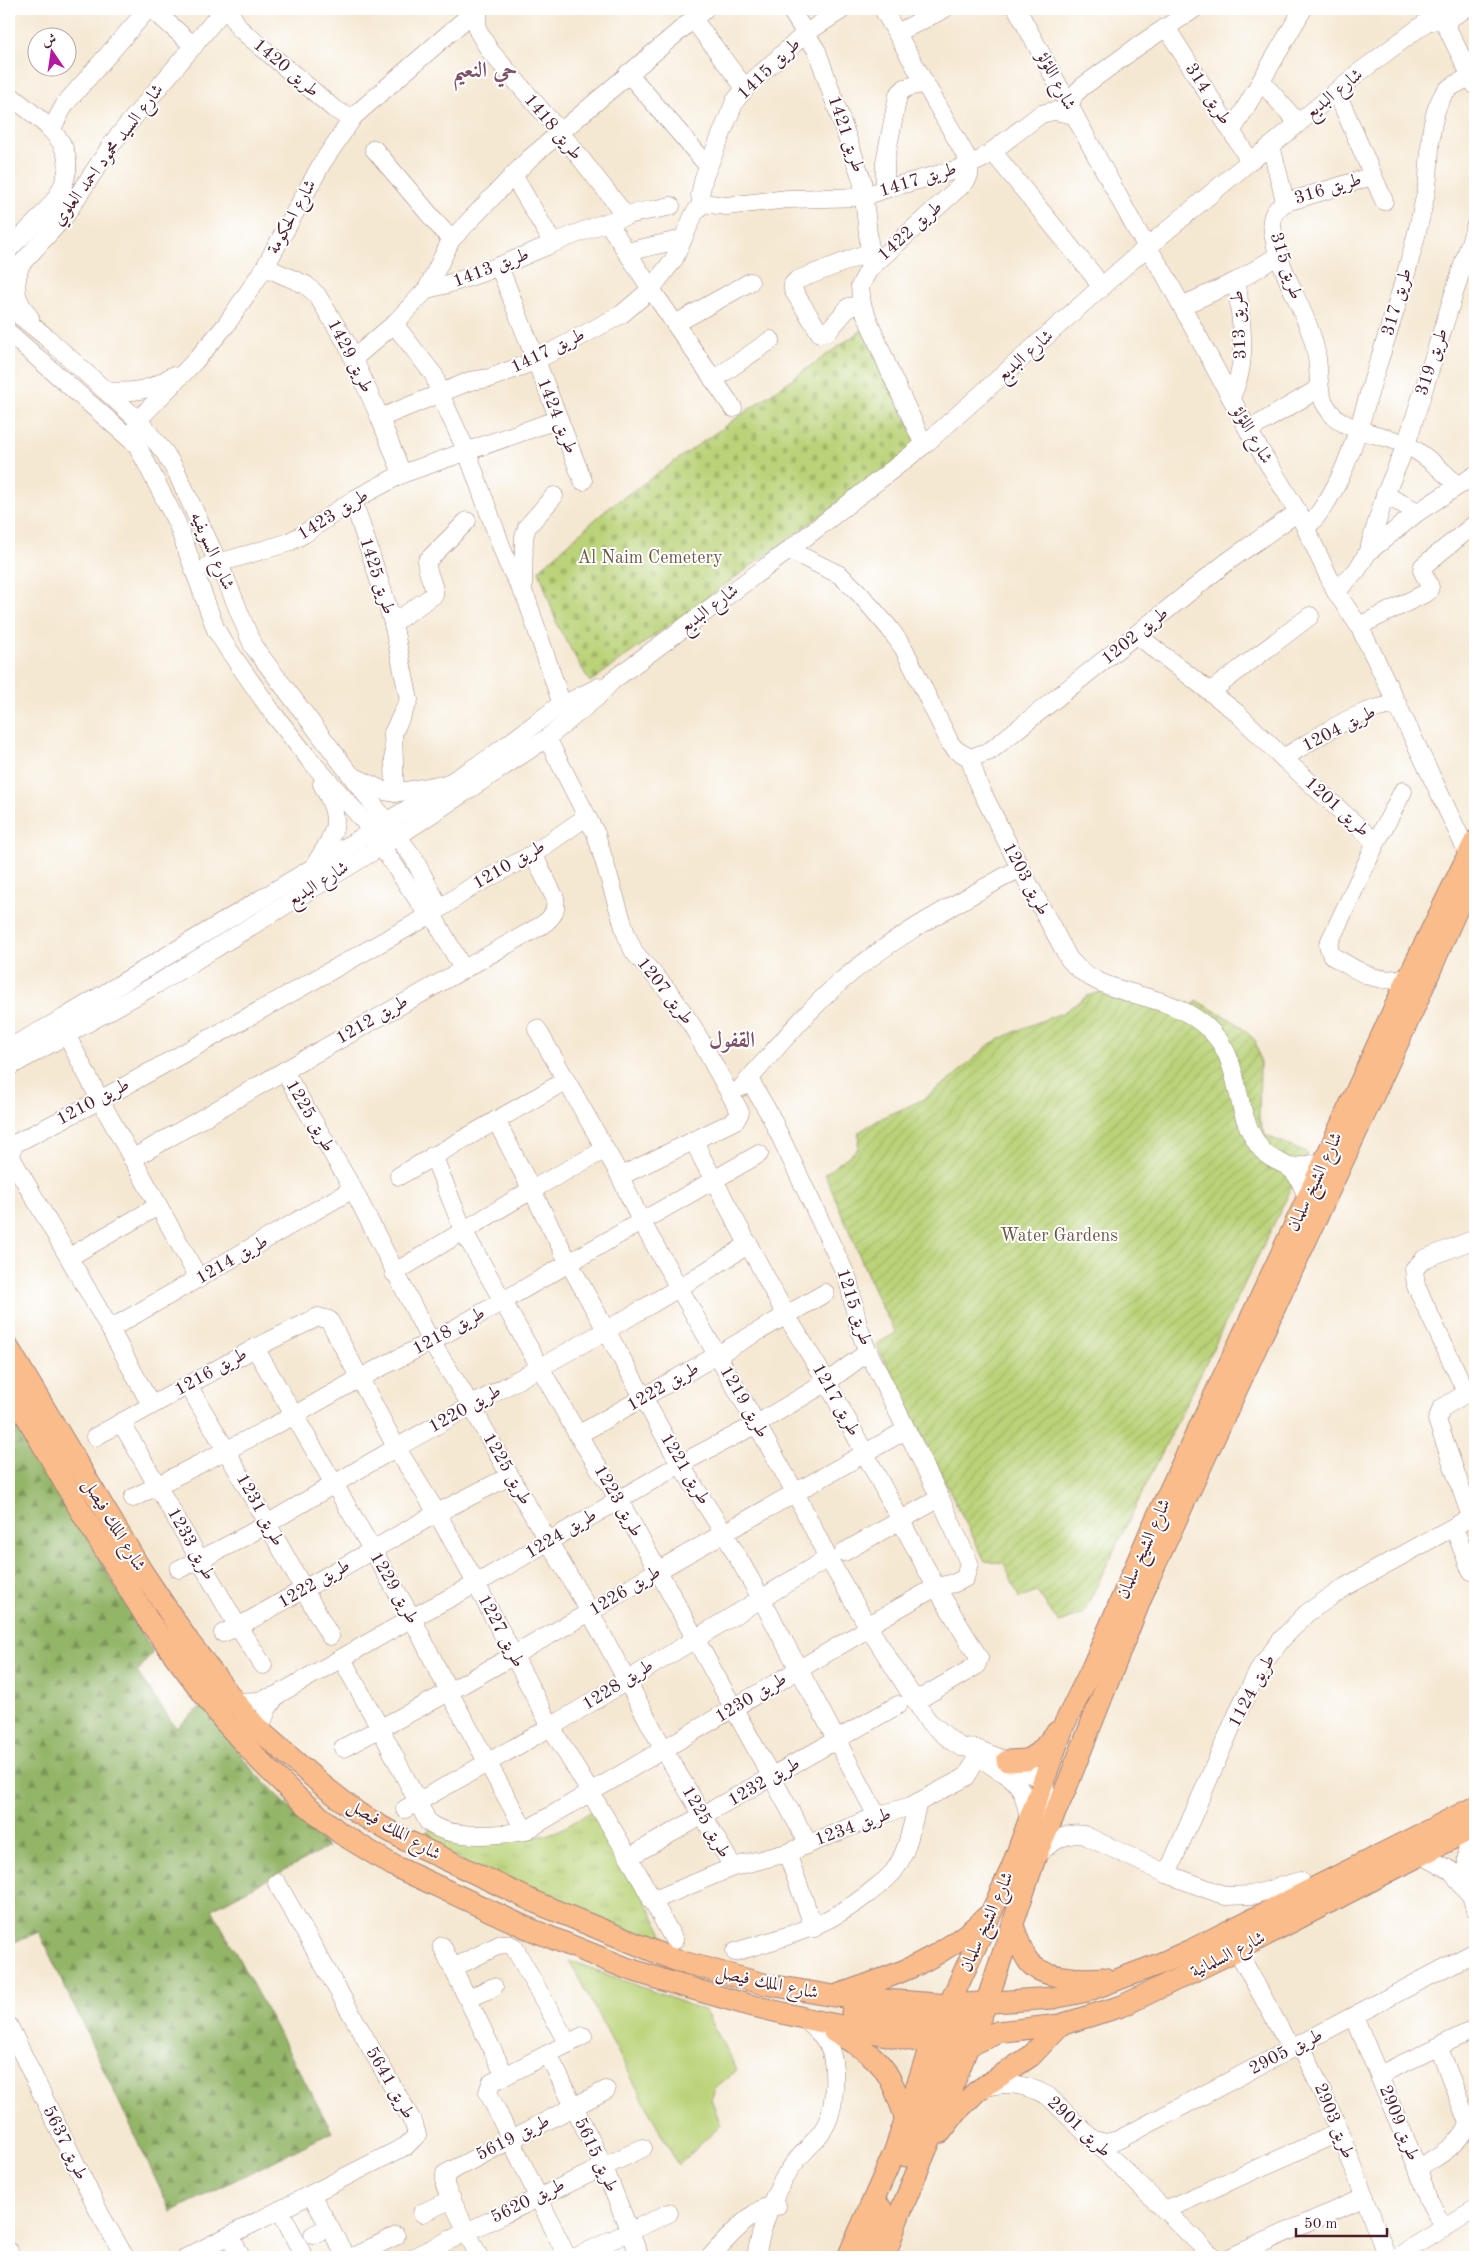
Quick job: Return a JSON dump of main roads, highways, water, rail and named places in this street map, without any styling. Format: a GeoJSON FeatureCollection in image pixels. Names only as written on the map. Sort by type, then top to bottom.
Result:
{"type":"FeatureCollection","features":[{"type":"Feature","properties":{"kind":"main road","name":"شارع الشيخ سلمان"},"geometry":{"type":"LineString","coordinates":[[852,2256],[881,2185],[905,2117],[960,2025],[1013,1926],[1036,1855],[1043,1780],[1064,1724],[1092,1668],[1150,1532],[1307,1199],[1409,976],[1473,854]]}},
{"type":"Feature","properties":{"kind":"main road","name":"شارع الشيخ سلمان"},"geometry":{"type":"LineString","coordinates":[[960,2025],[992,1912],[1012,1867],[1039,1822],[1066,1788],[1148,1578],[1414,1008],[1466,908],[1475,882]]}},
{"type":"Feature","properties":{"kind":"main road","name":"شارع الملك فيصل"},"geometry":{"type":"LineString","coordinates":[[9,1349],[141,1570],[189,1642],[259,1730],[321,1784],[358,1812],[405,1840],[536,1903],[676,1960],[764,1984],[834,1996],[960,2025]]}},
{"type":"Feature","properties":{"kind":"main road","name":"شارع الملك فيصل"},"geometry":{"type":"LineString","coordinates":[[9,1386],[78,1508],[148,1620],[223,1720],[298,1798],[340,1833],[394,1866],[525,1927],[626,1968],[745,2004],[808,2019],[960,2025]]}},
{"type":"Feature","properties":{"kind":"main road"},"geometry":{"type":"LineString","coordinates":[[1007,1761],[1028,1760],[1041,1751],[1064,1724]]}},
{"type":"Feature","properties":{"kind":"main road","name":"شارع السلمانية"},"geometry":{"type":"LineString","coordinates":[[960,2025],[1053,1998],[1087,1991],[1159,1964],[1475,1807]]}},
{"type":"Feature","properties":{"kind":"main road","name":"شارع السلمانية"},"geometry":{"type":"LineString","coordinates":[[960,2025],[997,2032],[1060,2025],[1122,2006],[1237,1950],[1472,1828]]}},
{"type":"Feature","properties":{"kind":"main road"},"geometry":{"type":"LineString","coordinates":[[897,2220],[899,2180],[1007,1904],[1012,1867]]}},
{"type":"Feature","properties":{"kind":"main road"},"geometry":{"type":"LineString","coordinates":[[834,1996],[891,1978],[929,1959],[964,1936],[992,1912]]}},
{"type":"Feature","properties":{"kind":"main road"},"geometry":{"type":"LineString","coordinates":[[1013,1926],[1024,1955],[1031,1965],[1042,1971],[1089,1980],[1124,1976]]}},
{"type":"Feature","properties":{"kind":"main road"},"geometry":{"type":"LineString","coordinates":[[745,2004],[791,2004],[960,2025],[1059,2015],[1104,2003],[1141,1986],[1159,1964]]}},
{"type":"Feature","properties":{"kind":"main road"},"geometry":{"type":"LineString","coordinates":[[808,2019],[857,2044],[880,2063],[891,2077],[905,2117]]}},
{"type":"Feature","properties":{"kind":"main road"},"geometry":{"type":"LineString","coordinates":[[885,2257],[897,2220],[959,2070],[960,2025]]}},
{"type":"Feature","properties":{"kind":"main road"},"geometry":{"type":"LineString","coordinates":[[924,2157],[957,2112],[977,2091],[1031,2056],[1060,2025]]}},
{"type":"Feature","properties":{"kind":"district","name":"حي النعيم"},"geometry":{"type":"Point","coordinates":[485,71]}},
{"type":"Feature","properties":{"kind":"district","name":"القفول"},"geometry":{"type":"Point","coordinates":[732,1041]}},
{"type":"Feature","properties":{"kind":"park label","name":"Al Naim Cemetery"},"geometry":{"type":"Point","coordinates":[650,558]}},
{"type":"Feature","properties":{"kind":"park label","name":"Water Gardens"},"geometry":{"type":"Point","coordinates":[1059,1236]}}]}
